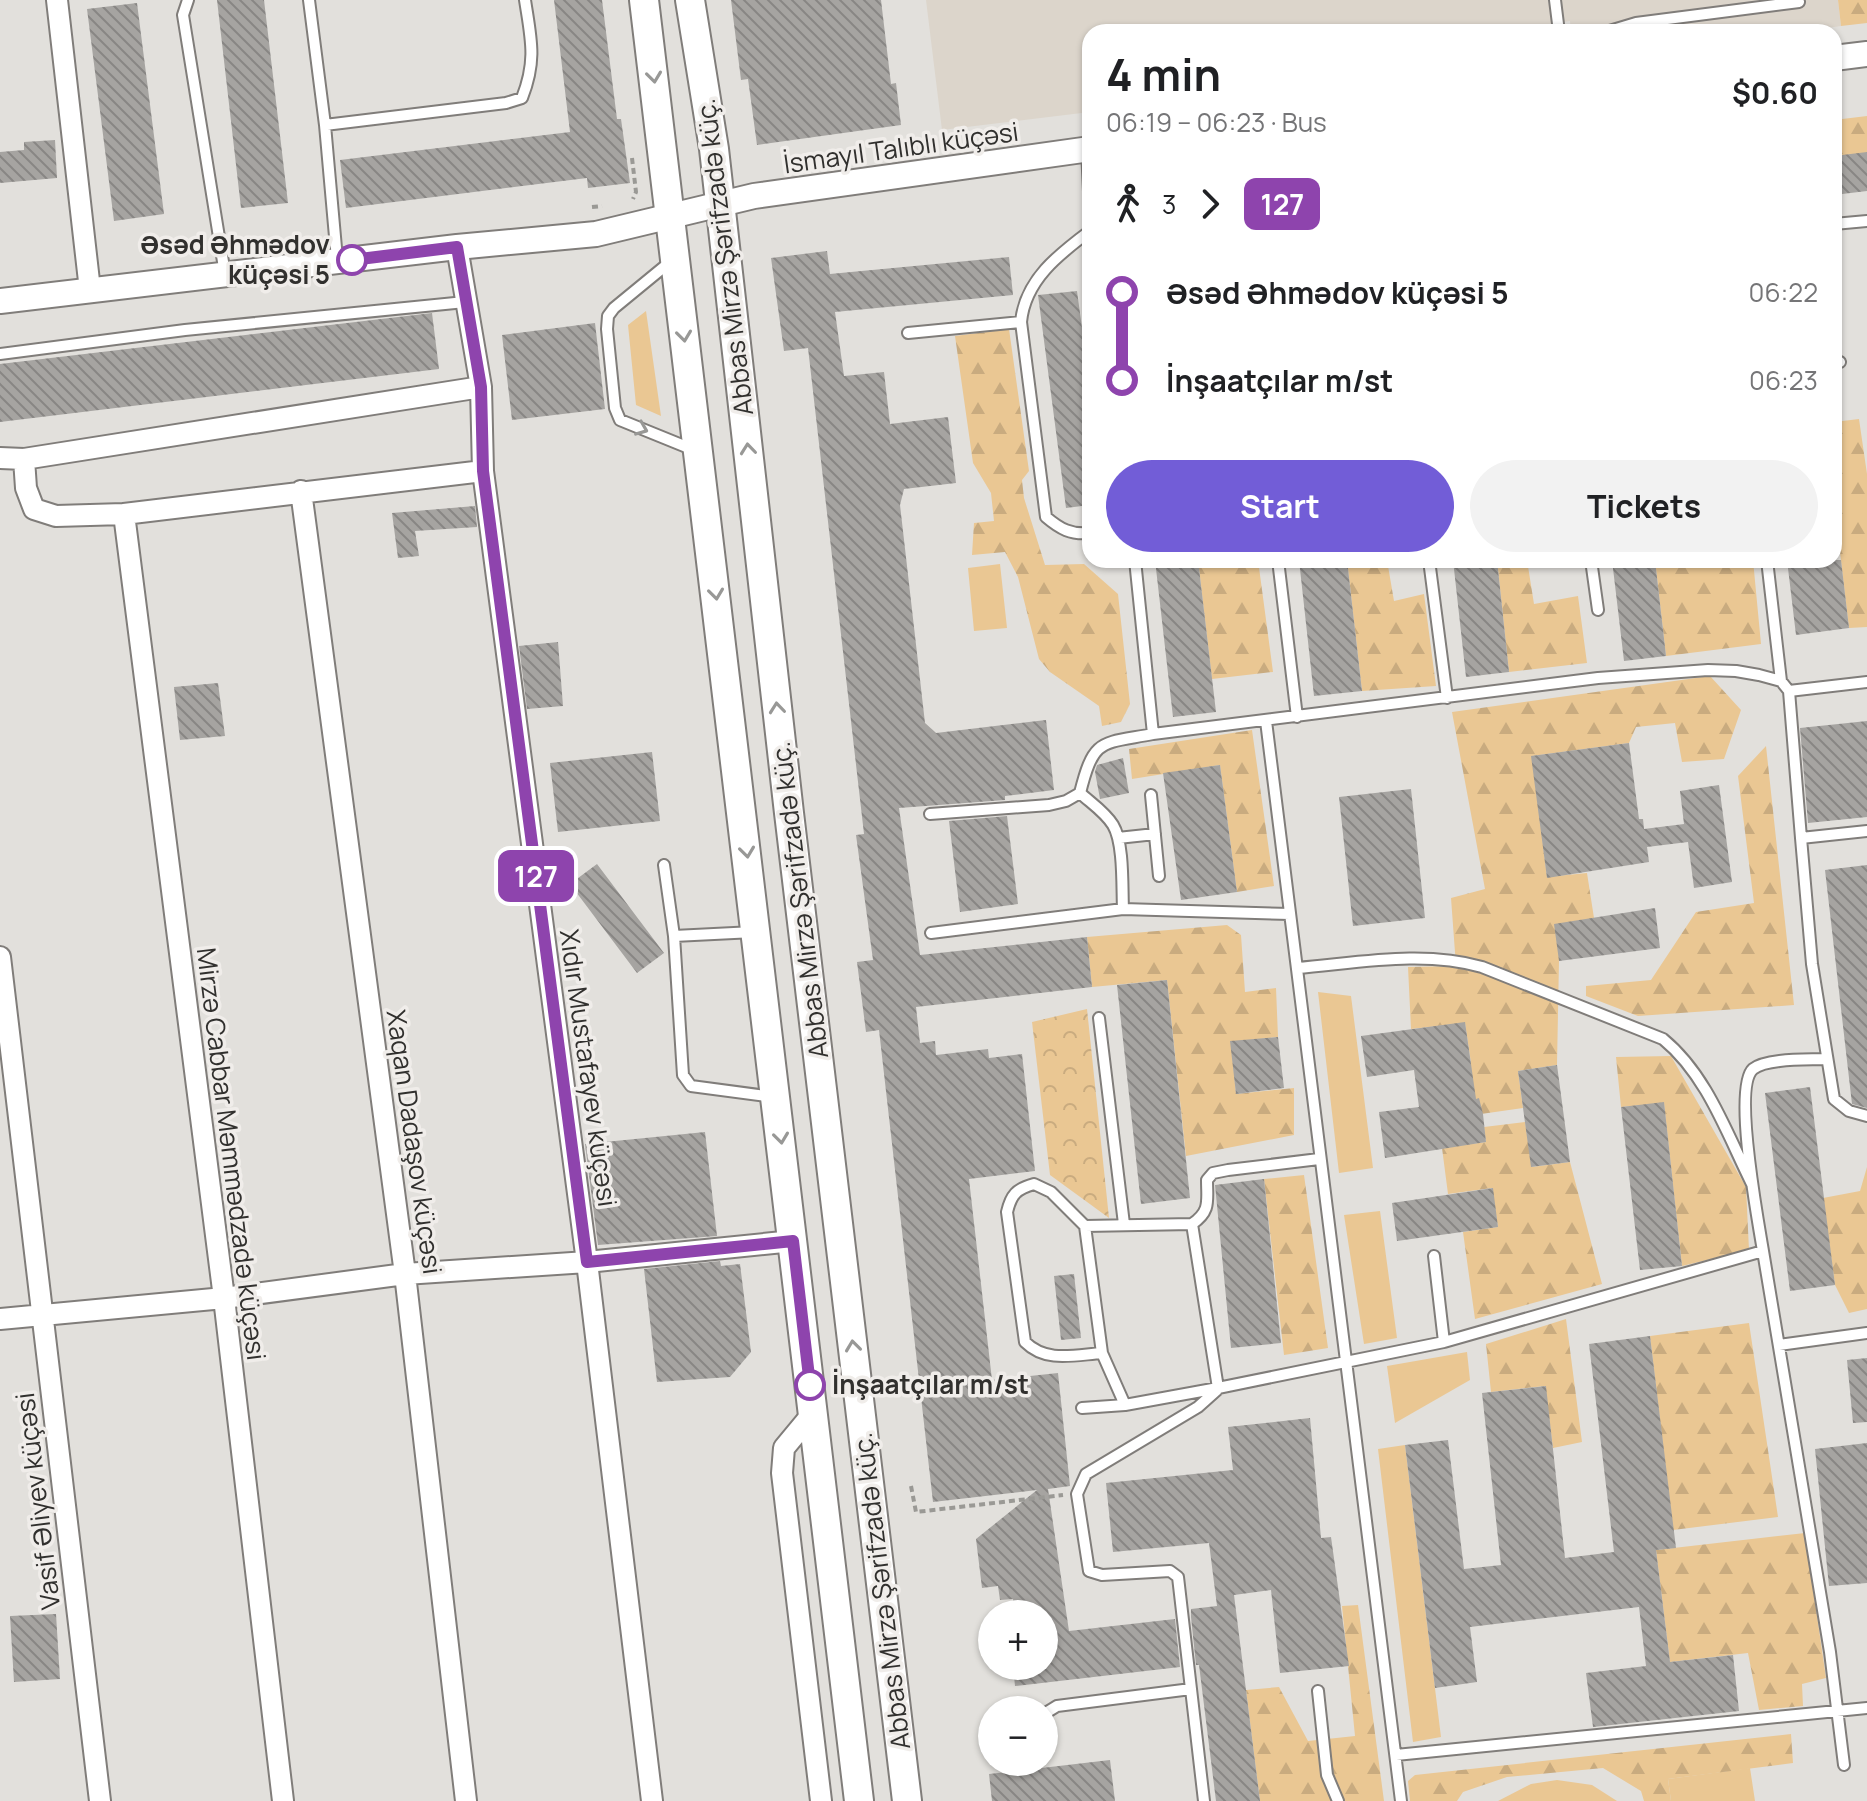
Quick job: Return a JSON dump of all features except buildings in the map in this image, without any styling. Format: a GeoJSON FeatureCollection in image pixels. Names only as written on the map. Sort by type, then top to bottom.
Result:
{"type":"FeatureCollection","features":[{"type":"Feature","properties":{"kind":"main road","name":"Abbas Mirzə Şərifzadə küç."},"geometry":{"type":"LineString","coordinates":[[644,0],[859,1801]]}},
{"type":"Feature","properties":{"kind":"main road","name":"Abbas Mirzə Şərifzadə küç."},"geometry":{"type":"LineString","coordinates":[[690,0],[714,149],[789,813],[907,1801]]}},
{"type":"Feature","properties":{"kind":"main road"},"geometry":{"type":"LineString","coordinates":[[743,818],[789,813]]}},
{"type":"Feature","properties":{"kind":"street"},"geometry":{"type":"LineString","coordinates":[[57,0],[90,290]]}},
{"type":"Feature","properties":{"kind":"street"},"geometry":{"type":"LineString","coordinates":[[1842,57],[1867,54]]}},
{"type":"Feature","properties":{"kind":"street","name":"İsmayıl Talıblı küçəsi"},"geometry":{"type":"LineString","coordinates":[[0,301],[457,247],[596,234],[719,203],[1082,151]]}},
{"type":"Feature","properties":{"kind":"street","name":"Xıdır Mustafayev küçəsi"},"geometry":{"type":"LineString","coordinates":[[457,247],[481,387],[483,471],[587,1262],[652,1801]]}},
{"type":"Feature","properties":{"kind":"street"},"geometry":{"type":"LineString","coordinates":[[0,458],[24,459],[481,387]]}},
{"type":"Feature","properties":{"kind":"street"},"geometry":{"type":"LineString","coordinates":[[24,459],[26,488],[34,509],[56,516],[124,514],[483,471]]}},
{"type":"Feature","properties":{"kind":"street","name":"Xaqan Dadaşov küçəsi"},"geometry":{"type":"LineString","coordinates":[[301,491],[405,1274],[466,1801]]}},
{"type":"Feature","properties":{"kind":"street","name":"Mirzə Cabbar Məmmədzadə küçəsi"},"geometry":{"type":"LineString","coordinates":[[124,514],[224,1298],[283,1801]]}},
{"type":"Feature","properties":{"kind":"street","name":"Vasif Əliyev küçəsi"},"geometry":{"type":"LineString","coordinates":[[0,957],[100,1801]]}},
{"type":"Feature","properties":{"kind":"street"},"geometry":{"type":"LineString","coordinates":[[0,1319],[224,1298],[405,1274],[587,1262],[793,1241]]}},
{"type":"Feature","properties":{"kind":"street"},"geometry":{"type":"LineString","coordinates":[[813,1413],[784,1448],[782,1473],[821,1801]]}},
{"type":"Feature","properties":{"kind":"lane"},"geometry":{"type":"LineString","coordinates":[[188,0],[183,15],[225,274]]}},
{"type":"Feature","properties":{"kind":"lane"},"geometry":{"type":"LineString","coordinates":[[309,0],[325,125],[337,262]]}},
{"type":"Feature","properties":{"kind":"lane"},"geometry":{"type":"LineString","coordinates":[[325,125],[506,103],[522,98],[533,58],[525,0]]}},
{"type":"Feature","properties":{"kind":"lane"},"geometry":{"type":"LineString","coordinates":[[1555,0],[1558,24]]}},
{"type":"Feature","properties":{"kind":"lane"},"geometry":{"type":"LineString","coordinates":[[1633,24],[1799,2]]}},
{"type":"Feature","properties":{"kind":"lane"},"geometry":{"type":"LineString","coordinates":[[1842,223],[1867,221]]}},
{"type":"Feature","properties":{"kind":"lane"},"geometry":{"type":"LineString","coordinates":[[1082,237],[1042,272],[1029,293],[1021,322],[1046,517],[1059,529],[1082,534]]}},
{"type":"Feature","properties":{"kind":"lane"},"geometry":{"type":"LineString","coordinates":[[675,259],[608,316],[615,408],[620,420],[699,452]]}},
{"type":"Feature","properties":{"kind":"lane"},"geometry":{"type":"LineString","coordinates":[[0,354],[185,330],[465,302]]}},
{"type":"Feature","properties":{"kind":"lane"},"geometry":{"type":"LineString","coordinates":[[908,333],[1021,322]]}},
{"type":"Feature","properties":{"kind":"lane"},"geometry":{"type":"LineString","coordinates":[[1136,568],[1153,734]]}},
{"type":"Feature","properties":{"kind":"lane"},"geometry":{"type":"LineString","coordinates":[[1279,568],[1297,717]]}},
{"type":"Feature","properties":{"kind":"lane"},"geometry":{"type":"LineString","coordinates":[[1430,568],[1447,698]]}},
{"type":"Feature","properties":{"kind":"lane"},"geometry":{"type":"LineString","coordinates":[[1592,568],[1598,610]]}},
{"type":"Feature","properties":{"kind":"lane"},"geometry":{"type":"LineString","coordinates":[[1768,568],[1781,681],[1789,691],[1812,964],[1826,1059],[1834,1099],[1849,1111],[1867,1116]]}},
{"type":"Feature","properties":{"kind":"lane"},"geometry":{"type":"LineString","coordinates":[[930,814],[1066,801],[1080,793],[1088,762],[1095,751],[1107,742],[1153,734],[1598,678],[1708,670],[1736,671],[1781,681]]}},
{"type":"Feature","properties":{"kind":"lane"},"geometry":{"type":"LineString","coordinates":[[1789,691],[1867,682]]}},
{"type":"Feature","properties":{"kind":"lane"},"geometry":{"type":"LineString","coordinates":[[1266,721],[1401,1801]]}},
{"type":"Feature","properties":{"kind":"lane"},"geometry":{"type":"LineString","coordinates":[[1080,793],[1114,826],[1118,838],[1123,909]]}},
{"type":"Feature","properties":{"kind":"lane"},"geometry":{"type":"LineString","coordinates":[[1151,795],[1159,876]]}},
{"type":"Feature","properties":{"kind":"lane"},"geometry":{"type":"LineString","coordinates":[[1801,838],[1867,831]]}},
{"type":"Feature","properties":{"kind":"lane"},"geometry":{"type":"LineString","coordinates":[[1118,838],[1155,834]]}},
{"type":"Feature","properties":{"kind":"lane"},"geometry":{"type":"LineString","coordinates":[[664,865],[674,936],[683,1075],[691,1086],[776,1097]]}},
{"type":"Feature","properties":{"kind":"lane"},"geometry":{"type":"LineString","coordinates":[[931,933],[1123,909],[1290,914]]}},
{"type":"Feature","properties":{"kind":"lane"},"geometry":{"type":"LineString","coordinates":[[674,936],[756,932]]}},
{"type":"Feature","properties":{"kind":"lane"},"geometry":{"type":"LineString","coordinates":[[1297,968],[1432,958],[1458,960],[1663,1039],[1681,1054],[1694,1073],[1752,1184]]}},
{"type":"Feature","properties":{"kind":"lane"},"geometry":{"type":"LineString","coordinates":[[1099,1018],[1124,1224]]}},
{"type":"Feature","properties":{"kind":"lane"},"geometry":{"type":"LineString","coordinates":[[1826,1059],[1767,1063],[1754,1069],[1746,1080],[1746,1116],[1752,1184],[1839,1711],[1844,1765]]}},
{"type":"Feature","properties":{"kind":"lane"},"geometry":{"type":"LineString","coordinates":[[1085,1226],[1192,1224],[1203,1217],[1207,1208],[1207,1180],[1213,1173],[1319,1159]]}},
{"type":"Feature","properties":{"kind":"lane"},"geometry":{"type":"LineString","coordinates":[[1102,1353],[1050,1356],[1036,1352],[1025,1342],[1007,1212],[1011,1196],[1021,1187],[1034,1184],[1051,1192],[1085,1226],[1102,1353],[1125,1405]]}},
{"type":"Feature","properties":{"kind":"lane"},"geometry":{"type":"LineString","coordinates":[[1192,1224],[1218,1388]]}},
{"type":"Feature","properties":{"kind":"lane"},"geometry":{"type":"LineString","coordinates":[[1082,1408],[1125,1405],[1444,1342],[1763,1251]]}},
{"type":"Feature","properties":{"kind":"lane"},"geometry":{"type":"LineString","coordinates":[[1434,1256],[1444,1342]]}},
{"type":"Feature","properties":{"kind":"lane"},"geometry":{"type":"LineString","coordinates":[[1779,1345],[1867,1333]]}},
{"type":"Feature","properties":{"kind":"lane"},"geometry":{"type":"LineString","coordinates":[[1204,1801],[1178,1577],[1170,1571],[1102,1575],[1089,1571],[1077,1494],[1086,1474],[1198,1407],[1218,1388]]}},
{"type":"Feature","properties":{"kind":"lane"},"geometry":{"type":"LineString","coordinates":[[1058,1706],[1191,1689]]}},
{"type":"Feature","properties":{"kind":"lane"},"geometry":{"type":"LineString","coordinates":[[1318,1691],[1327,1775],[1338,1801]]}},
{"type":"Feature","properties":{"kind":"lane"},"geometry":{"type":"LineString","coordinates":[[1396,1755],[1867,1708]]}},
{"type":"Feature","properties":{"kind":"path"},"geometry":{"type":"LineString","coordinates":[[630,202],[636,192],[632,158]]}},
{"type":"Feature","properties":{"kind":"path"},"geometry":{"type":"LineString","coordinates":[[592,207],[605,205]]}},
{"type":"Feature","properties":{"kind":"path"},"geometry":{"type":"LineString","coordinates":[[911,1486],[916,1512],[1077,1494]]}},
{"type":"Feature","properties":{"kind":"shaded area"},"geometry":{"type":"Polygon","coordinates":[[[926,0],[1838,0],[1841,24],[1570,24],[1570,21],[1548,24],[1082,24],[1082,113],[942,130],[926,0]]]}},
{"type":"Feature","properties":{"kind":"green space"},"geometry":{"type":"Polygon","coordinates":[[[1838,0],[1867,0],[1867,23],[1841,24],[1838,0]]]}},
{"type":"Feature","properties":{"kind":"green space"},"geometry":{"type":"Polygon","coordinates":[[[1867,116],[1867,155],[1842,156],[1842,119],[1867,116]]]}},
{"type":"Feature","properties":{"kind":"green space"},"geometry":{"type":"Polygon","coordinates":[[[646,311],[661,416],[636,405],[628,325],[646,311]]]}},
{"type":"Feature","properties":{"kind":"green space"},"geometry":{"type":"Polygon","coordinates":[[[1009,329],[1029,471],[1022,480],[1024,498],[1045,565],[1082,564],[1082,568],[1089,568],[1118,594],[1130,704],[1121,722],[1102,726],[1099,706],[1050,672],[1039,659],[1018,577],[1005,552],[972,555],[974,523],[994,521],[991,493],[973,463],[955,336],[1009,329]]]}},
{"type":"Feature","properties":{"kind":"green space"},"geometry":{"type":"Polygon","coordinates":[[[1859,419],[1867,474],[1867,627],[1849,628],[1842,568],[1842,421],[1859,419]]]}},
{"type":"Feature","properties":{"kind":"green space"},"geometry":{"type":"Polygon","coordinates":[[[1000,564],[1007,628],[974,631],[968,568],[1000,564]]]}},
{"type":"Feature","properties":{"kind":"green space"},"geometry":{"type":"Polygon","coordinates":[[[1199,568],[1259,568],[1273,672],[1212,679],[1199,568]]]}},
{"type":"Feature","properties":{"kind":"green space"},"geometry":{"type":"Polygon","coordinates":[[[1348,568],[1388,568],[1394,601],[1424,594],[1436,686],[1362,691],[1348,568]]]}},
{"type":"Feature","properties":{"kind":"green space"},"geometry":{"type":"Polygon","coordinates":[[[1498,568],[1528,568],[1534,604],[1578,596],[1587,663],[1509,672],[1498,568]]]}},
{"type":"Feature","properties":{"kind":"green space"},"geometry":{"type":"Polygon","coordinates":[[[1656,568],[1754,568],[1761,644],[1666,656],[1656,568]]]}},
{"type":"Feature","properties":{"kind":"green space"},"geometry":{"type":"Polygon","coordinates":[[[1710,676],[1741,710],[1724,759],[1682,762],[1675,723],[1636,727],[1629,743],[1532,756],[1547,877],[1587,873],[1594,918],[1559,961],[1557,1065],[1518,1071],[1523,1108],[1481,1114],[1478,1099],[1434,1105],[1471,1063],[1465,1023],[1411,1029],[1408,967],[1456,966],[1451,898],[1485,889],[1452,712],[1710,676]]]}},
{"type":"Feature","properties":{"kind":"green space"},"geometry":{"type":"Polygon","coordinates":[[[1252,730],[1274,886],[1237,892],[1220,765],[1132,779],[1129,749],[1252,730]]]}},
{"type":"Feature","properties":{"kind":"green space"},"geometry":{"type":"Polygon","coordinates":[[[1766,746],[1794,1005],[1638,1016],[1586,996],[1586,986],[1651,980],[1696,912],[1754,903],[1738,776],[1766,746]]]}},
{"type":"Feature","properties":{"kind":"green space"},"geometry":{"type":"Polygon","coordinates":[[[1227,925],[1241,935],[1245,992],[1276,988],[1278,1037],[1231,1042],[1236,1094],[1294,1088],[1294,1135],[1186,1156],[1167,980],[1092,987],[1087,937],[1227,925]]]}},
{"type":"Feature","properties":{"kind":"green space"},"geometry":{"type":"Polygon","coordinates":[[[1318,992],[1351,996],[1373,1168],[1339,1173],[1318,992]]]}},
{"type":"Feature","properties":{"kind":"green space"},"geometry":{"type":"Polygon","coordinates":[[[1087,1009],[1109,1218],[1050,1175],[1032,1022],[1087,1009]]]}},
{"type":"Feature","properties":{"kind":"green space"},"geometry":{"type":"Polygon","coordinates":[[[1671,1056],[1746,1187],[1749,1250],[1682,1266],[1664,1103],[1621,1107],[1616,1057],[1671,1056]]]}},
{"type":"Feature","properties":{"kind":"green space"},"geometry":{"type":"Polygon","coordinates":[[[1525,1122],[1532,1167],[1570,1162],[1602,1284],[1475,1319],[1463,1232],[1498,1227],[1492,1188],[1448,1194],[1442,1148],[1486,1142],[1484,1127],[1525,1122]]]}},
{"type":"Feature","properties":{"kind":"green space"},"geometry":{"type":"Polygon","coordinates":[[[1867,1167],[1867,1309],[1849,1313],[1835,1285],[1823,1198],[1860,1191],[1867,1167]]]}},
{"type":"Feature","properties":{"kind":"green space"},"geometry":{"type":"Polygon","coordinates":[[[1304,1175],[1328,1348],[1284,1355],[1264,1179],[1304,1175]]]}},
{"type":"Feature","properties":{"kind":"green space"},"geometry":{"type":"Polygon","coordinates":[[[1380,1211],[1397,1338],[1364,1344],[1344,1215],[1380,1211]]]}},
{"type":"Feature","properties":{"kind":"green space"},"geometry":{"type":"Polygon","coordinates":[[[1566,1319],[1582,1442],[1553,1448],[1545,1386],[1491,1392],[1486,1344],[1566,1319]]]}},
{"type":"Feature","properties":{"kind":"green space"},"geometry":{"type":"Polygon","coordinates":[[[1749,1323],[1778,1517],[1673,1530],[1650,1336],[1749,1323]]]}},
{"type":"Feature","properties":{"kind":"green space"},"geometry":{"type":"Polygon","coordinates":[[[1467,1352],[1470,1380],[1395,1423],[1387,1366],[1467,1352]]]}},
{"type":"Feature","properties":{"kind":"green space"},"geometry":{"type":"Polygon","coordinates":[[[1405,1445],[1441,1737],[1413,1742],[1378,1449],[1405,1445]]]}},
{"type":"Feature","properties":{"kind":"green space"},"geometry":{"type":"Polygon","coordinates":[[[1805,1533],[1826,1678],[1802,1684],[1803,1706],[1759,1710],[1748,1653],[1670,1662],[1656,1550],[1805,1533]]]}},
{"type":"Feature","properties":{"kind":"green space"},"geometry":{"type":"Polygon","coordinates":[[[1358,1605],[1384,1801],[1344,1801],[1342,1798],[1334,1801],[1260,1801],[1246,1690],[1279,1687],[1308,1741],[1355,1736],[1342,1606],[1358,1605]]]}},
{"type":"Feature","properties":{"kind":"green space"},"geometry":{"type":"Polygon","coordinates":[[[1791,1734],[1793,1763],[1668,1779],[1671,1801],[1644,1801],[1641,1791],[1603,1768],[1507,1777],[1463,1792],[1457,1801],[1410,1801],[1408,1781],[1415,1775],[1791,1734]]]}},
{"type":"Feature","properties":{"kind":"green space"},"geometry":{"type":"Polygon","coordinates":[[[1750,1768],[1755,1801],[1671,1801],[1668,1779],[1750,1768]]]}},
{"type":"Feature","properties":{"kind":"green space"},"geometry":{"type":"Polygon","coordinates":[[[1557,1780],[1592,1785],[1617,1801],[1498,1801],[1531,1784],[1557,1780]]]}},
{"type":"Feature","properties":{"kind":"bus line","name":"127"},"geometry":{"type":"LineString","coordinates":[[352,260],[457,247],[481,387],[483,471],[587,1262],[793,1241],[810,1385]]}},
{"type":"Feature","properties":{"kind":"place","name":"Əsəd Əhmədov küçəsi 5"},"geometry":{"type":"Point","coordinates":[352,260]}},
{"type":"Feature","properties":{"kind":"place","name":"İnşaatçılar m/st"},"geometry":{"type":"Point","coordinates":[810,1385]}}]}
